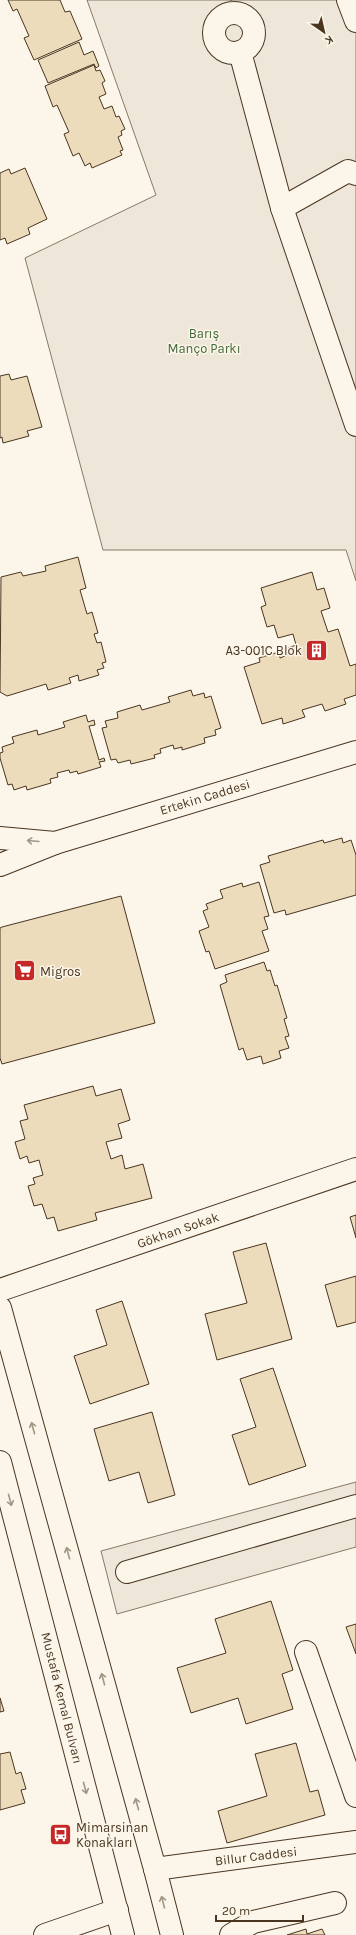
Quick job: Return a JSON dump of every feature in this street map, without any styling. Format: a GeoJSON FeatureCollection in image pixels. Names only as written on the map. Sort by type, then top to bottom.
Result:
{"type":"FeatureCollection","features":[{"type":"Feature","properties":{"kind":"main road"},"geometry":{"type":"LineString","coordinates":[[348,0],[356,21]]}},
{"type":"Feature","properties":{"kind":"main road"},"geometry":{"type":"LineString","coordinates":[[225,8],[235,14],[244,16],[252,26],[253,38],[246,48],[240,52],[282,208],[356,424]]}},
{"type":"Feature","properties":{"kind":"main road"},"geometry":{"type":"LineString","coordinates":[[282,208],[348,171],[356,174]]}},
{"type":"Feature","properties":{"kind":"main road","name":"Ertekin Caddesi"},"geometry":{"type":"LineString","coordinates":[[0,864],[55,843],[356,752]]}},
{"type":"Feature","properties":{"kind":"main road"},"geometry":{"type":"LineString","coordinates":[[0,838],[55,843]]}},
{"type":"Feature","properties":{"kind":"main road","name":"Gökhan Sokak"},"geometry":{"type":"LineString","coordinates":[[0,1290],[356,1169]]}},
{"type":"Feature","properties":{"kind":"main road"},"geometry":{"type":"LineString","coordinates":[[0,1308],[172,1935]]}},
{"type":"Feature","properties":{"kind":"main road","name":"Mustafa Kemal Bulvarı"},"geometry":{"type":"LineString","coordinates":[[0,1462],[123,1935]]}},
{"type":"Feature","properties":{"kind":"main road"},"geometry":{"type":"LineString","coordinates":[[127,1572],[356,1506]]}},
{"type":"Feature","properties":{"kind":"main road"},"geometry":{"type":"LineString","coordinates":[[306,1652],[356,1796]]}},
{"type":"Feature","properties":{"kind":"main road","name":"Billur Caddesi"},"geometry":{"type":"LineString","coordinates":[[155,1869],[356,1842]]}},
{"type":"Feature","properties":{"kind":"main road"},"geometry":{"type":"LineString","coordinates":[[231,1935],[253,1922],[335,1904]]}},
{"type":"Feature","properties":{"kind":"main road"},"geometry":{"type":"LineString","coordinates":[[45,1935],[117,1910]]}},
{"type":"Feature","properties":{"kind":"green space","name":"Barış Manço Parkı"},"geometry":{"type":"Polygon","coordinates":[[[87,0],[356,0],[356,581],[346,550],[103,550],[25,258],[156,195],[87,0]]]}},
{"type":"Feature","properties":{"kind":"green space"},"geometry":{"type":"Polygon","coordinates":[[[356,1482],[356,1547],[117,1614],[101,1551],[356,1482]]]}},
{"type":"Feature","properties":{"kind":"building"},"geometry":{"type":"Polygon","coordinates":[[[8,0],[60,0],[65,12],[70,11],[82,39],[34,60],[24,38],[29,36],[17,9],[13,11],[8,0]]]}},
{"type":"Feature","properties":{"kind":"building"},"geometry":{"type":"Polygon","coordinates":[[[79,42],[84,55],[93,51],[99,66],[96,68],[94,64],[48,83],[38,60],[79,42]]]}},
{"type":"Feature","properties":{"kind":"building"},"geometry":{"type":"Polygon","coordinates":[[[94,65],[96,71],[100,70],[105,81],[102,83],[106,94],[99,97],[104,109],[112,106],[116,117],[119,116],[125,129],[121,131],[122,135],[118,137],[123,150],[120,151],[122,155],[92,168],[90,163],[85,166],[79,153],[73,156],[64,134],[69,132],[57,105],[53,107],[45,86],[94,65]]]}},
{"type":"Feature","properties":{"kind":"building"},"geometry":{"type":"Polygon","coordinates":[[[25,168],[47,219],[28,228],[30,234],[7,244],[5,238],[0,240],[0,173],[9,169],[11,174],[25,168]]]}},
{"type":"Feature","properties":{"kind":"building"},"geometry":{"type":"Polygon","coordinates":[[[9,374],[11,380],[27,376],[42,427],[27,431],[29,436],[3,443],[2,437],[0,438],[0,376],[9,374]]]}},
{"type":"Feature","properties":{"kind":"building"},"geometry":{"type":"Polygon","coordinates":[[[78,557],[86,588],[80,590],[87,614],[92,612],[98,633],[94,634],[97,643],[101,642],[106,662],[102,663],[104,668],[97,670],[99,675],[79,681],[78,675],[69,678],[71,683],[48,690],[46,684],[7,696],[0,692],[1,577],[21,572],[23,576],[46,571],[45,566],[78,557]]]}},
{"type":"Feature","properties":{"kind":"building","name":"A3-001C Blok"},"geometry":{"type":"Polygon","coordinates":[[[312,572],[317,590],[324,588],[330,608],[321,611],[328,632],[338,629],[350,666],[356,664],[356,695],[344,699],[346,704],[325,711],[322,704],[302,710],[305,717],[283,724],[282,718],[262,724],[244,667],[260,662],[259,658],[279,652],[280,658],[290,654],[288,648],[296,645],[293,634],[278,638],[274,625],[267,627],[261,607],[266,605],[261,588],[312,572]]]}},
{"type":"Feature","properties":{"kind":"building"},"geometry":{"type":"Polygon","coordinates":[[[191,690],[193,696],[204,693],[205,698],[211,696],[221,728],[215,730],[216,735],[204,738],[205,743],[182,750],[182,747],[174,749],[173,745],[160,749],[161,753],[154,755],[155,758],[131,764],[130,760],[118,763],[116,759],[111,760],[102,728],[107,727],[105,721],[118,718],[117,712],[140,705],[142,710],[170,702],[168,697],[191,690]]]}},
{"type":"Feature","properties":{"kind":"building"},"geometry":{"type":"Polygon","coordinates":[[[86,715],[88,722],[94,720],[95,725],[89,726],[99,760],[104,758],[105,761],[99,762],[101,767],[78,774],[77,771],[70,773],[69,770],[57,773],[58,777],[50,779],[51,783],[27,790],[26,786],[14,790],[12,784],[8,785],[0,758],[0,753],[3,752],[2,747],[14,743],[12,737],[37,730],[38,735],[65,727],[63,722],[86,715]]]}},
{"type":"Feature","properties":{"kind":"building"},"geometry":{"type":"Polygon","coordinates":[[[342,838],[343,843],[351,840],[356,855],[356,895],[286,915],[285,910],[274,913],[260,865],[270,862],[268,856],[323,840],[324,843],[342,838]]]}},
{"type":"Feature","properties":{"kind":"building"},"geometry":{"type":"Polygon","coordinates":[[[259,882],[269,916],[264,917],[268,929],[262,931],[269,951],[215,969],[209,951],[206,952],[199,931],[209,927],[203,911],[208,909],[206,904],[223,898],[220,890],[242,883],[243,887],[259,882]]]}},
{"type":"Feature","properties":{"kind":"building"},"geometry":{"type":"Polygon","coordinates":[[[121,896],[155,1023],[2,1064],[0,1058],[0,928],[121,896]]]}},
{"type":"Feature","properties":{"kind":"building"},"geometry":{"type":"Polygon","coordinates":[[[264,962],[267,971],[270,970],[275,986],[277,985],[287,1018],[284,1019],[289,1036],[285,1037],[289,1048],[279,1051],[281,1058],[263,1064],[261,1056],[247,1060],[243,1048],[239,1050],[220,985],[227,982],[225,975],[264,962]]]}},
{"type":"Feature","properties":{"kind":"building"},"geometry":{"type":"Polygon","coordinates":[[[93,1086],[96,1096],[121,1089],[130,1120],[118,1124],[122,1138],[106,1142],[111,1159],[122,1155],[125,1169],[143,1164],[152,1198],[95,1213],[97,1220],[58,1231],[54,1217],[47,1219],[42,1204],[34,1206],[28,1186],[35,1184],[33,1178],[43,1175],[39,1160],[29,1163],[27,1156],[20,1159],[15,1142],[25,1139],[20,1121],[28,1119],[24,1105],[93,1086]]]}},
{"type":"Feature","properties":{"kind":"building"},"geometry":{"type":"Polygon","coordinates":[[[356,1215],[356,1238],[350,1217],[356,1215]]]}},
{"type":"Feature","properties":{"kind":"building"},"geometry":{"type":"Polygon","coordinates":[[[266,1243],[292,1339],[217,1360],[205,1314],[247,1303],[233,1252],[266,1243]]]}},
{"type":"Feature","properties":{"kind":"building"},"geometry":{"type":"Polygon","coordinates":[[[356,1276],[356,1322],[337,1327],[325,1285],[356,1276]]]}},
{"type":"Feature","properties":{"kind":"building"},"geometry":{"type":"Polygon","coordinates":[[[122,1301],[149,1384],[90,1404],[74,1356],[107,1345],[96,1310],[122,1301]]]}},
{"type":"Feature","properties":{"kind":"building"},"geometry":{"type":"Polygon","coordinates":[[[273,1368],[306,1466],[249,1485],[232,1435],[256,1427],[240,1379],[273,1368]]]}},
{"type":"Feature","properties":{"kind":"building"},"geometry":{"type":"Polygon","coordinates":[[[152,1412],[175,1495],[148,1503],[139,1472],[109,1481],[94,1429],[152,1412]]]}},
{"type":"Feature","properties":{"kind":"building"},"geometry":{"type":"Polygon","coordinates":[[[271,1601],[293,1670],[282,1674],[293,1709],[246,1724],[238,1698],[191,1713],[177,1668],[226,1653],[215,1619],[271,1601]]]}},
{"type":"Feature","properties":{"kind":"building"},"geometry":{"type":"Polygon","coordinates":[[[356,1624],[356,1654],[346,1627],[356,1624]]]}},
{"type":"Feature","properties":{"kind":"building"},"geometry":{"type":"Polygon","coordinates":[[[0,1698],[4,1711],[0,1712],[0,1698]]]}},
{"type":"Feature","properties":{"kind":"building"},"geometry":{"type":"Polygon","coordinates":[[[296,1743],[310,1792],[318,1790],[325,1815],[227,1843],[218,1811],[267,1796],[255,1754],[296,1743]]]}},
{"type":"Feature","properties":{"kind":"building"},"geometry":{"type":"Polygon","coordinates":[[[10,1752],[16,1774],[21,1772],[26,1789],[21,1790],[25,1803],[0,1810],[0,1754],[10,1752]]]}},
{"type":"Feature","properties":{"kind":"building"},"geometry":{"type":"Polygon","coordinates":[[[306,1929],[307,1934],[322,1929],[325,1935],[287,1935],[306,1929]]]}},
{"type":"Feature","properties":{"kind":"place","name":"A3-001C Blok"},"geometry":{"type":"Point","coordinates":[317,650]}},
{"type":"Feature","properties":{"kind":"place","name":"Migros"},"geometry":{"type":"Point","coordinates":[25,971]}},
{"type":"Feature","properties":{"kind":"place","name":"Mimarsinan Konakları"},"geometry":{"type":"Point","coordinates":[60,1834]}}]}
